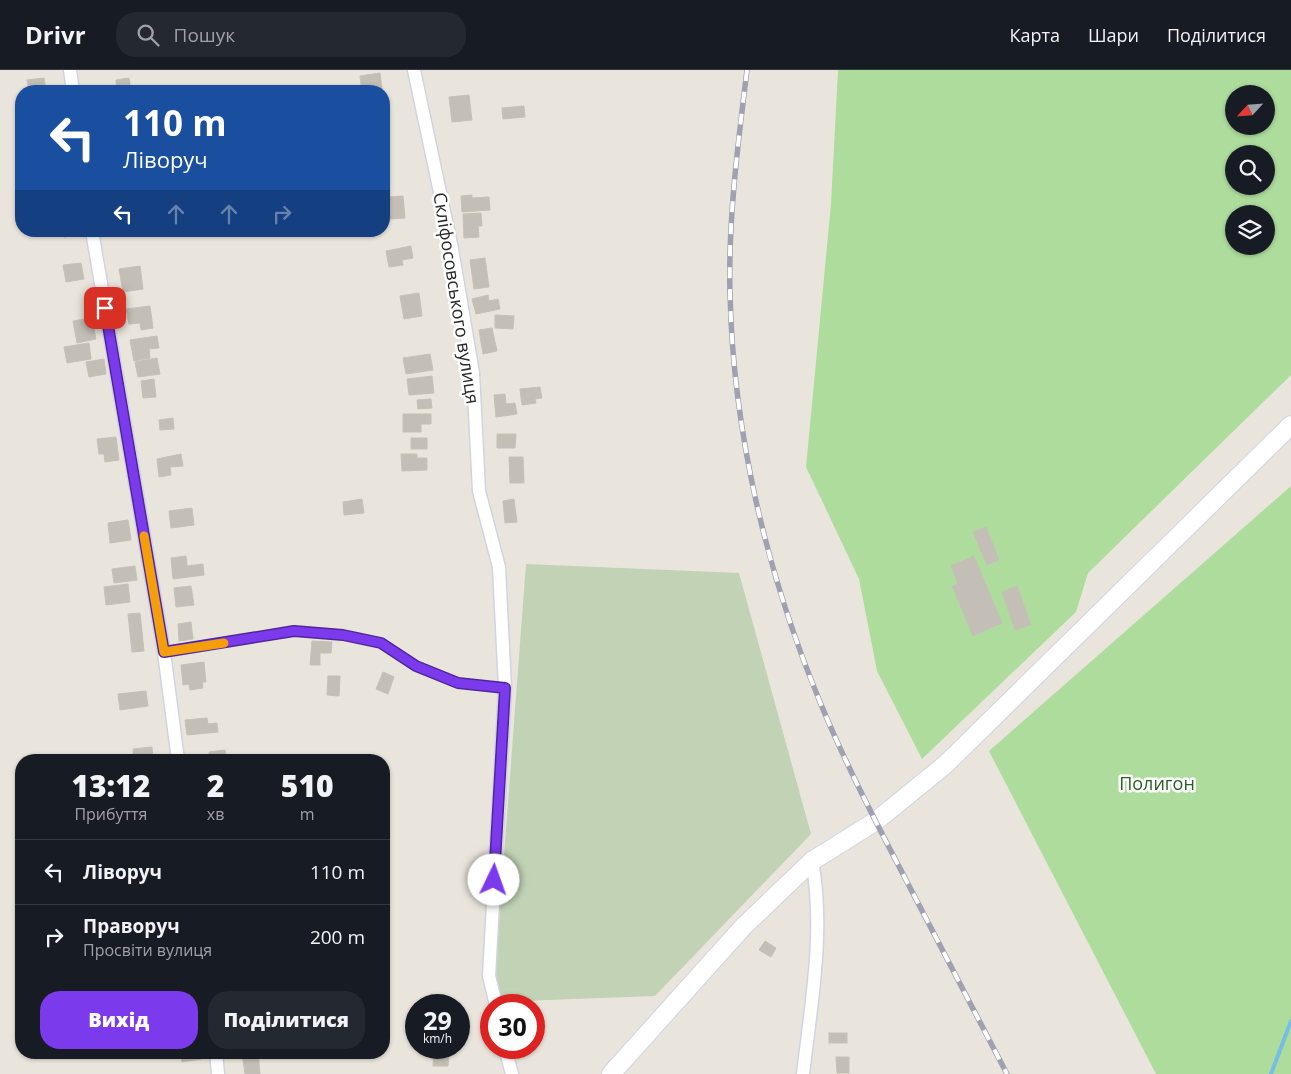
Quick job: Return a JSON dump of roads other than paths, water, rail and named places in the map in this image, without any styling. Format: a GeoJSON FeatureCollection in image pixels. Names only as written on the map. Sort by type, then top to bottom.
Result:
{"type":"FeatureCollection","features":[{"type":"Feature","properties":{"kind":"main road"},"geometry":{"type":"LineString","coordinates":[[611,1074],[744,927],[812,862],[876,821],[946,764],[1291,425]]}},
{"type":"Feature","properties":{"kind":"street"},"geometry":{"type":"LineString","coordinates":[[70,70],[72,85]]}},
{"type":"Feature","properties":{"kind":"street","name":"Скліфосовського вулиця"},"geometry":{"type":"LineString","coordinates":[[414,70],[452,249],[472,373],[479,491],[500,567],[505,688],[489,976],[493,994]]}},
{"type":"Feature","properties":{"kind":"street"},"geometry":{"type":"LineString","coordinates":[[93,237],[164,652],[177,754]]}},
{"type":"Feature","properties":{"kind":"street"},"geometry":{"type":"LineString","coordinates":[[803,1074],[811,1005],[818,891],[812,862]]}},
{"type":"Feature","properties":{"kind":"street"},"geometry":{"type":"LineString","coordinates":[[217,1059],[218,1074]]}},
{"type":"Feature","properties":{"kind":"street"},"geometry":{"type":"LineString","coordinates":[[508,1059],[512,1074]]}},
{"type":"Feature","properties":{"kind":"lane"},"geometry":{"type":"LineString","coordinates":[[164,652],[294,631],[343,635],[381,643],[416,666],[458,683],[505,688]]}},
{"type":"Feature","properties":{"kind":"waterway"},"geometry":{"type":"LineString","coordinates":[[1271,1074],[1291,1021]]}},
{"type":"Feature","properties":{"kind":"railway"},"geometry":{"type":"LineString","coordinates":[[747,70],[732,209],[730,293],[738,398],[756,502],[769,553],[801,653],[840,747],[883,836],[1007,1074]]}},
{"type":"Feature","properties":{"kind":"park label","name":"Полигон"},"geometry":{"type":"Point","coordinates":[1157,783]}}]}
